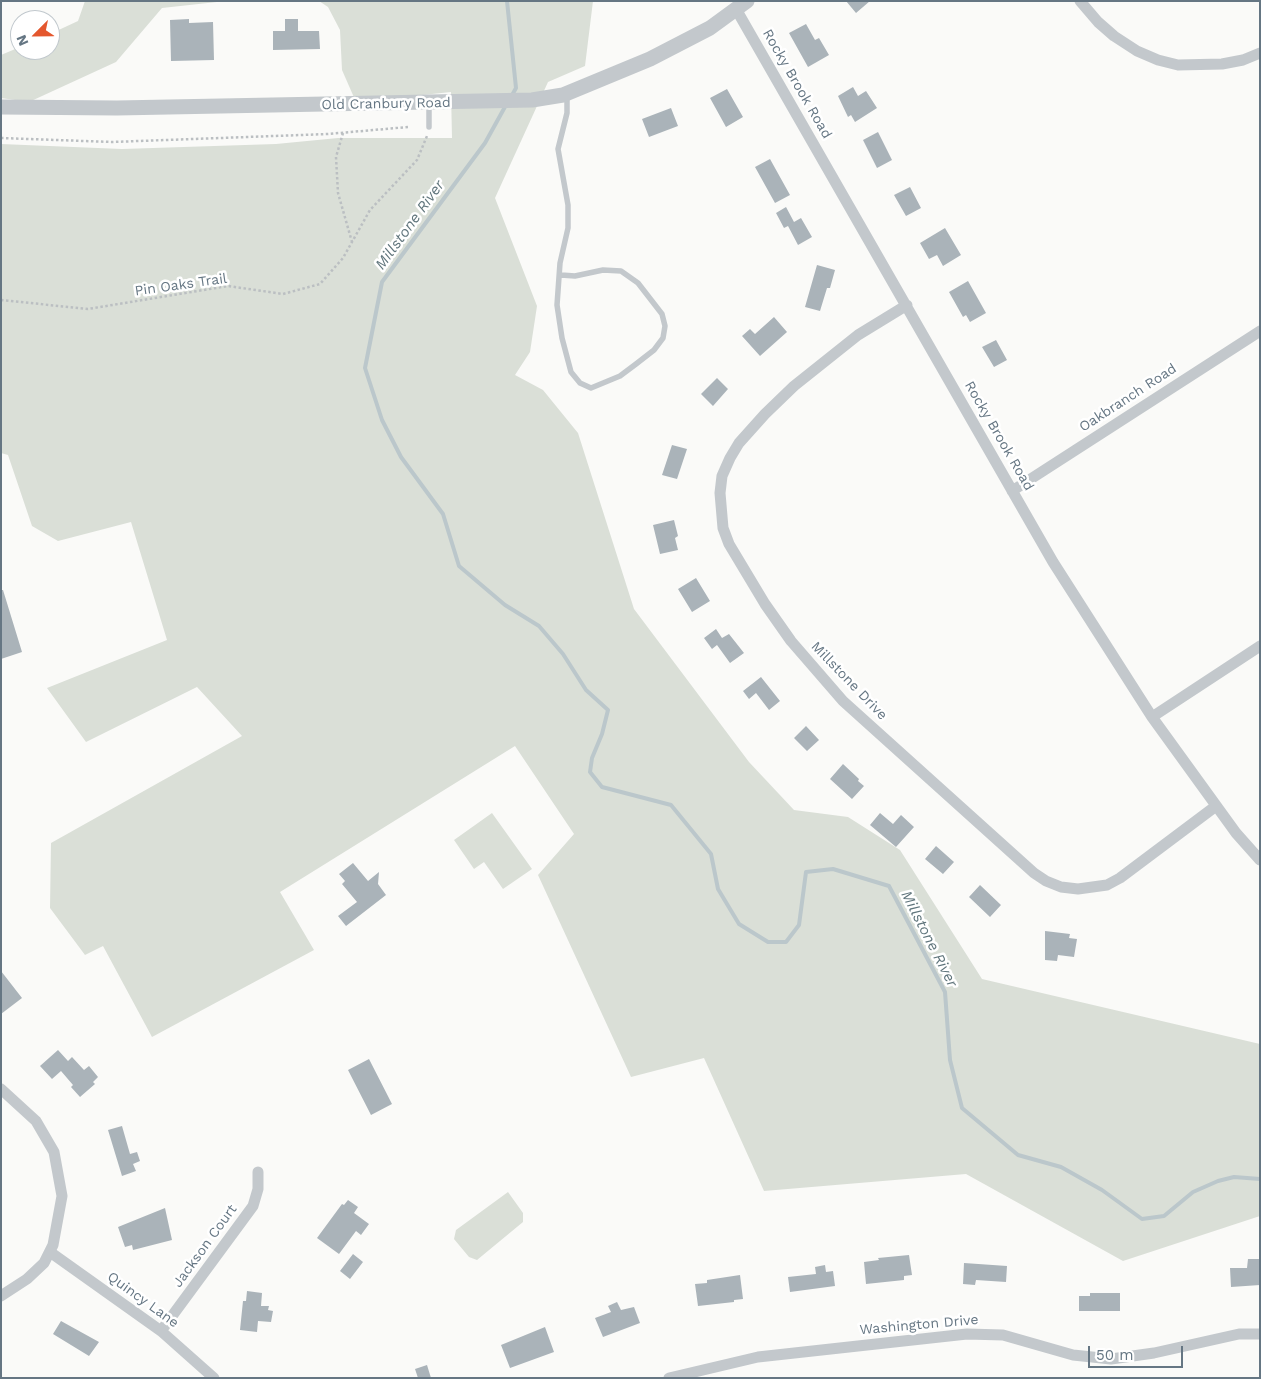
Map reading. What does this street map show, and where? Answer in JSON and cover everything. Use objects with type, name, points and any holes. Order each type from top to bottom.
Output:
[{"type":"street","points":[[1080,1],[1098,22],[1114,36],[1137,51],[1158,60],[1178,65],[1222,64],[1243,60],[1260,53]]},
{"type":"street","name":"Old Cranbury Road","points":[[1,107],[117,108],[532,100],[567,93],[682,44],[742,5]]},
{"type":"street","name":"Rocky Brook Road","points":[[742,5],[907,305],[1012,491],[1094,629],[1152,717],[1216,806],[1260,860]]},
{"type":"street","name":"Millstone Drive","points":[[907,305],[858,335],[794,386],[764,414],[739,443],[730,458],[722,476],[720,493],[723,528],[729,544],[760,597],[791,641],[844,701],[1034,873],[1046,881],[1061,887],[1078,889],[1107,885],[1120,878],[1216,806]]},
{"type":"street","name":"Oakbranch Road","points":[[1012,491],[1260,331]]},
{"type":"street","points":[[1152,717],[1260,646]]},
{"type":"street","points":[[1,1089],[36,1121],[54,1152],[62,1196],[53,1246],[44,1264],[1,1296]]},
{"type":"street","name":"Jackson Court","points":[[161,1331],[253,1206],[258,1189],[258,1172]]},
{"type":"street","name":"Quincy Lane","points":[[50,1252],[161,1331],[214,1378]]},
{"type":"street","name":"Washington Drive","points":[[669,1378],[758,1357],[967,1334],[1002,1335],[1074,1355],[1111,1359],[1154,1353],[1239,1334],[1260,1334]]},
{"type":"lane","points":[[561,275],[575,276],[603,270],[622,271],[638,283],[662,314],[665,326],[663,338],[654,350],[620,376],[591,388],[580,383],[571,372],[562,338],[557,305],[562,250],[568,228],[568,205],[558,150],[567,113],[567,93]]},
{"type":"lane","points":[[429,103],[429,127]]},
{"type":"path","points":[[1,138],[112,142],[343,133],[408,127]]},
{"type":"path","name":"Pin Oaks Trail","points":[[1,300],[88,310],[228,286],[283,294],[320,284],[343,258],[370,210],[418,160],[429,127]]},
{"type":"path","points":[[343,133],[336,158],[338,193],[352,242]]},
{"type":"shaded area","points":[[85,1],[226,1],[162,8],[116,62],[29,102],[1,98],[1,55],[10,51],[10,60],[60,60],[60,29],[78,21]]},
{"type":"shaded area","points":[[319,1],[593,1],[585,66],[548,82],[495,198],[537,306],[530,352],[515,375],[543,390],[578,433],[634,609],[749,762],[794,810],[848,817],[900,850],[982,979],[1260,1044],[1260,1216],[1123,1261],[966,1174],[764,1191],[704,1058],[631,1077],[538,875],[574,834],[515,746],[280,892],[314,950],[152,1037],[103,946],[85,955],[50,908],[51,843],[242,736],[197,687],[86,742],[47,688],[167,640],[131,522],[58,541],[32,526],[8,455],[1,453],[1,144],[122,149],[276,144],[338,138],[452,138],[451,92],[356,102],[342,70],[340,30],[328,7]]},
{"type":"shaded area","points":[[492,813],[532,869],[503,889],[484,862],[474,869],[454,840]]},
{"type":"shaded area","points":[[508,1192],[523,1213],[523,1222],[477,1260],[469,1257],[454,1239],[456,1230]]},
{"type":"building","points":[[846,1],[870,1],[856,13]]},
{"type":"building","points":[[189,19],[189,23],[213,22],[214,60],[171,61],[170,20]]},
{"type":"building","points":[[285,19],[298,19],[298,31],[319,31],[320,49],[273,50],[273,31],[285,31]]},
{"type":"building","points":[[806,24],[815,40],[819,38],[829,55],[808,67],[789,33]]},
{"type":"building","points":[[853,87],[858,96],[866,91],[877,108],[855,122],[851,115],[848,117],[838,96]]},
{"type":"building","points":[[727,89],[743,117],[726,127],[710,98]]},
{"type":"building","points":[[671,108],[678,126],[649,137],[642,119]]},
{"type":"building","points":[[878,132],[892,160],[877,168],[863,140]]},
{"type":"building","points":[[770,159],[790,195],[775,203],[755,167]]},
{"type":"building","points":[[910,187],[921,208],[906,216],[894,195]]},
{"type":"building","points":[[786,207],[794,222],[801,218],[812,237],[798,245],[788,226],[784,228],[776,213]]},
{"type":"building","points":[[945,228],[961,255],[943,266],[937,255],[929,259],[920,243]]},
{"type":"building","points":[[817,265],[835,270],[820,311],[805,307]]},
{"type":"building","points":[[968,281],[986,313],[970,322],[966,315],[963,317],[949,292]]},
{"type":"building","points":[[774,317],[787,332],[760,356],[742,336],[750,329],[755,334]]},
{"type":"building","points":[[996,340],[1007,360],[994,367],[982,347]]},
{"type":"building","points":[[717,378],[728,389],[713,406],[701,394]]},
{"type":"building","points":[[672,445],[687,449],[677,479],[662,475]]},
{"type":"building","points":[[674,520],[678,536],[675,538],[678,550],[660,554],[653,525]]},
{"type":"building","points":[[696,578],[710,601],[692,612],[678,589]]},
{"type":"building","points":[[1,590],[3,590],[22,652],[1,659]]},
{"type":"building","points":[[716,629],[722,638],[729,634],[744,653],[730,663],[717,645],[712,649],[704,638]]},
{"type":"building","points":[[761,677],[780,701],[769,710],[756,693],[749,699],[743,691]]},
{"type":"building","points":[[806,726],[819,740],[807,751],[794,738]]},
{"type":"building","points":[[843,764],[864,786],[852,799],[830,779]]},
{"type":"building","points":[[880,813],[893,824],[901,815],[914,827],[896,847],[870,825]]},
{"type":"building","points":[[936,846],[954,862],[943,874],[925,859]]},
{"type":"building","points":[[353,863],[368,881],[379,872],[378,884],[386,895],[346,926],[338,916],[357,902],[342,884],[345,881],[339,874]]},
{"type":"building","points":[[980,885],[1001,905],[990,917],[969,897]]},
{"type":"building","points":[[1045,931],[1070,934],[1069,938],[1077,939],[1074,957],[1058,955],[1057,961],[1045,960]]},
{"type":"building","points":[[1,971],[22,998],[1,1014]]},
{"type":"building","points":[[58,1050],[68,1061],[72,1057],[84,1070],[89,1066],[98,1077],[93,1082],[95,1084],[80,1097],[61,1071],[52,1079],[40,1066]]},
{"type":"building","points":[[369,1059],[392,1104],[371,1115],[348,1070]]},
{"type":"building","points":[[122,1126],[130,1154],[137,1152],[140,1161],[133,1164],[136,1171],[122,1176],[108,1130]]},
{"type":"building","points":[[348,1200],[358,1207],[354,1213],[369,1224],[361,1235],[356,1231],[339,1254],[317,1238],[342,1204],[344,1205]]},
{"type":"building","points":[[165,1208],[172,1240],[133,1250],[132,1245],[125,1247],[118,1227]]},
{"type":"building","points":[[353,1254],[363,1262],[350,1279],[340,1271]]},
{"type":"building","points":[[909,1255],[912,1275],[904,1276],[904,1280],[866,1284],[864,1262],[879,1260],[878,1258]]},
{"type":"building","points":[[1248,1259],[1260,1259],[1260,1285],[1231,1287],[1230,1268],[1247,1268]]},
{"type":"building","points":[[964,1263],[1007,1266],[1006,1282],[976,1280],[975,1285],[963,1284]]},
{"type":"building","points":[[825,1265],[826,1272],[833,1271],[835,1286],[790,1292],[788,1277],[816,1274],[815,1267]]},
{"type":"building","points":[[740,1275],[743,1299],[734,1300],[734,1302],[698,1306],[695,1284],[707,1283],[707,1280]]},
{"type":"building","points":[[247,1291],[262,1293],[261,1306],[269,1306],[268,1310],[273,1311],[271,1322],[258,1321],[257,1332],[240,1330],[243,1301],[246,1301]]},
{"type":"building","points":[[1090,1293],[1120,1293],[1120,1311],[1079,1311],[1079,1296],[1090,1296]]},
{"type":"building","points":[[617,1302],[621,1310],[634,1307],[640,1323],[603,1337],[595,1318],[611,1312],[608,1306]]},
{"type":"building","points":[[61,1321],[99,1342],[89,1356],[53,1334]]},
{"type":"building","points":[[545,1327],[554,1352],[510,1368],[501,1345]]},
{"type":"building","points":[[427,1365],[431,1378],[418,1378],[415,1369]]},
{"type":"waterway","name":"Millstone River","points":[[507,1],[516,88],[511,97]]},
{"type":"waterway","name":"Millstone River","points":[[506,105],[485,143],[382,282],[365,368],[382,420],[401,457],[443,514],[459,566],[505,605],[539,626],[563,654],[586,690],[608,710],[602,734],[592,758],[590,772],[602,787],[671,805],[711,854],[718,889],[739,924],[768,942],[786,942],[799,925],[806,872],[833,869],[889,886],[945,992],[950,1060],[962,1108],[1018,1155],[1061,1167],[1102,1190],[1142,1219],[1164,1216],[1193,1192],[1218,1181],[1234,1177],[1260,1179]]}]
